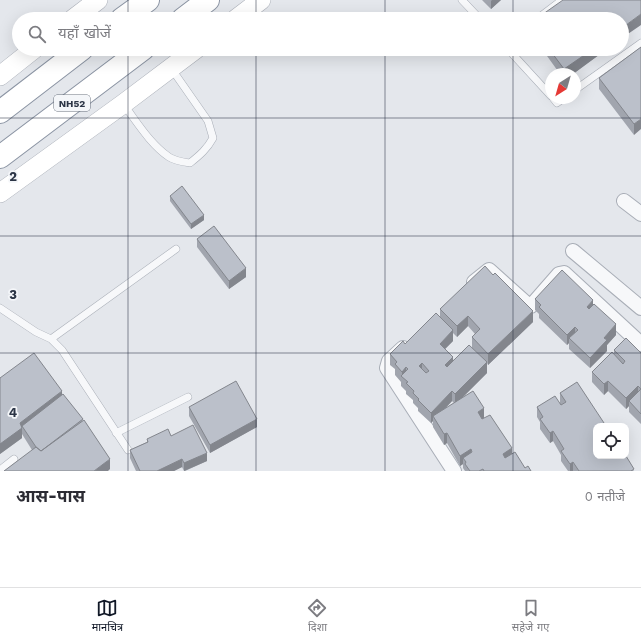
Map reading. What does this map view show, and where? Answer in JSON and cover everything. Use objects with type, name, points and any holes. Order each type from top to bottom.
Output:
[{"type":"highway","points":[[132,12],[148,0]]},
{"type":"highway","points":[[192,12],[208,0]]},
{"type":"highway","points":[[0,112],[73,56]]},
{"type":"highway","name":"NH52","points":[[0,157],[134,56]]},
{"type":"street","points":[[82,12],[98,0]]},
{"type":"street","points":[[245,12],[261,0]]},
{"type":"street","points":[[0,76],[25,56]]},
{"type":"street","points":[[0,193],[187,56]]},
{"type":"street","points":[[624,200],[641,214]]},
{"type":"street","points":[[573,251],[641,308]]},
{"type":"street","points":[[464,292],[489,270],[531,306],[559,274],[564,273],[641,344]]},
{"type":"street","points":[[412,340],[389,361],[387,368],[454,471]]},
{"type":"lane","points":[[462,0],[473,12]]},
{"type":"lane","points":[[547,12],[562,0]]},
{"type":"lane","points":[[629,52],[641,43]]},
{"type":"lane","points":[[514,56],[545,89]]},
{"type":"lane","points":[[581,86],[623,56]]},
{"type":"lane","points":[[123,104],[152,141],[169,157],[190,163],[200,156],[208,147],[212,138],[208,121],[171,68]]},
{"type":"lane","points":[[51,339],[176,249]]},
{"type":"lane","points":[[0,309],[36,332],[51,339],[62,350],[128,450]]},
{"type":"lane","points":[[116,433],[188,397]]},
{"type":"lane","points":[[0,470],[14,459]]},
{"type":"building","points":[[563,0],[641,0],[641,14],[629,23],[629,12],[546,12]]},
{"type":"building","points":[[641,47],[641,119],[634,124],[599,78]]},
{"type":"building","points":[[554,56],[583,56],[563,68]]},
{"type":"building","points":[[182,186],[204,215],[191,224],[170,196]]},
{"type":"building","points":[[214,226],[246,268],[229,281],[197,239]]},
{"type":"building","points":[[485,266],[493,275],[495,273],[533,311],[488,354],[472,337],[480,329],[468,316],[457,326],[440,309]]},
{"type":"building","points":[[562,270],[593,300],[587,307],[589,309],[594,304],[616,324],[604,338],[607,340],[590,358],[569,338],[578,330],[575,327],[567,335],[539,307],[541,305],[535,299]]},
{"type":"building","points":[[436,313],[453,330],[440,344],[453,357],[445,365],[447,367],[469,345],[487,362],[455,394],[452,391],[431,413],[418,400],[419,399],[413,393],[414,391],[406,383],[408,382],[401,376],[408,369],[406,367],[402,372],[395,364],[397,362],[390,354],[403,341],[405,344]],"holes":[[[422,363],[429,371],[426,373],[419,366]]]},
{"type":"building","points":[[626,338],[641,353],[641,389],[638,386],[626,398],[608,381],[604,384],[592,372],[612,352],[623,364],[625,361],[614,350]]},
{"type":"building","points":[[34,353],[62,391],[20,423],[22,428],[0,444],[0,378]]},
{"type":"building","points":[[236,381],[257,419],[210,445],[189,407]]},
{"type":"building","points":[[577,382],[604,423],[593,423],[593,459],[628,459],[634,469],[631,471],[579,471],[573,462],[570,464],[561,451],[564,449],[553,431],[550,433],[540,419],[543,417],[537,407],[555,396],[561,405],[566,402],[560,393]]},
{"type":"building","points":[[641,389],[641,414],[629,401]]},
{"type":"building","points":[[473,391],[484,408],[478,412],[482,419],[490,415],[512,448],[503,454],[505,458],[515,452],[525,468],[528,466],[531,471],[484,471],[483,469],[479,471],[470,471],[463,458],[472,452],[471,449],[460,456],[447,433],[444,434],[433,416]]},
{"type":"building","points":[[63,394],[83,419],[41,451],[36,447],[22,426]]},
{"type":"building","points":[[84,420],[110,459],[94,471],[4,471],[36,447],[41,451]]},
{"type":"building","points":[[193,425],[207,453],[184,463],[182,459],[157,471],[140,471],[130,450],[148,442],[147,439],[168,429],[171,436]]}]
